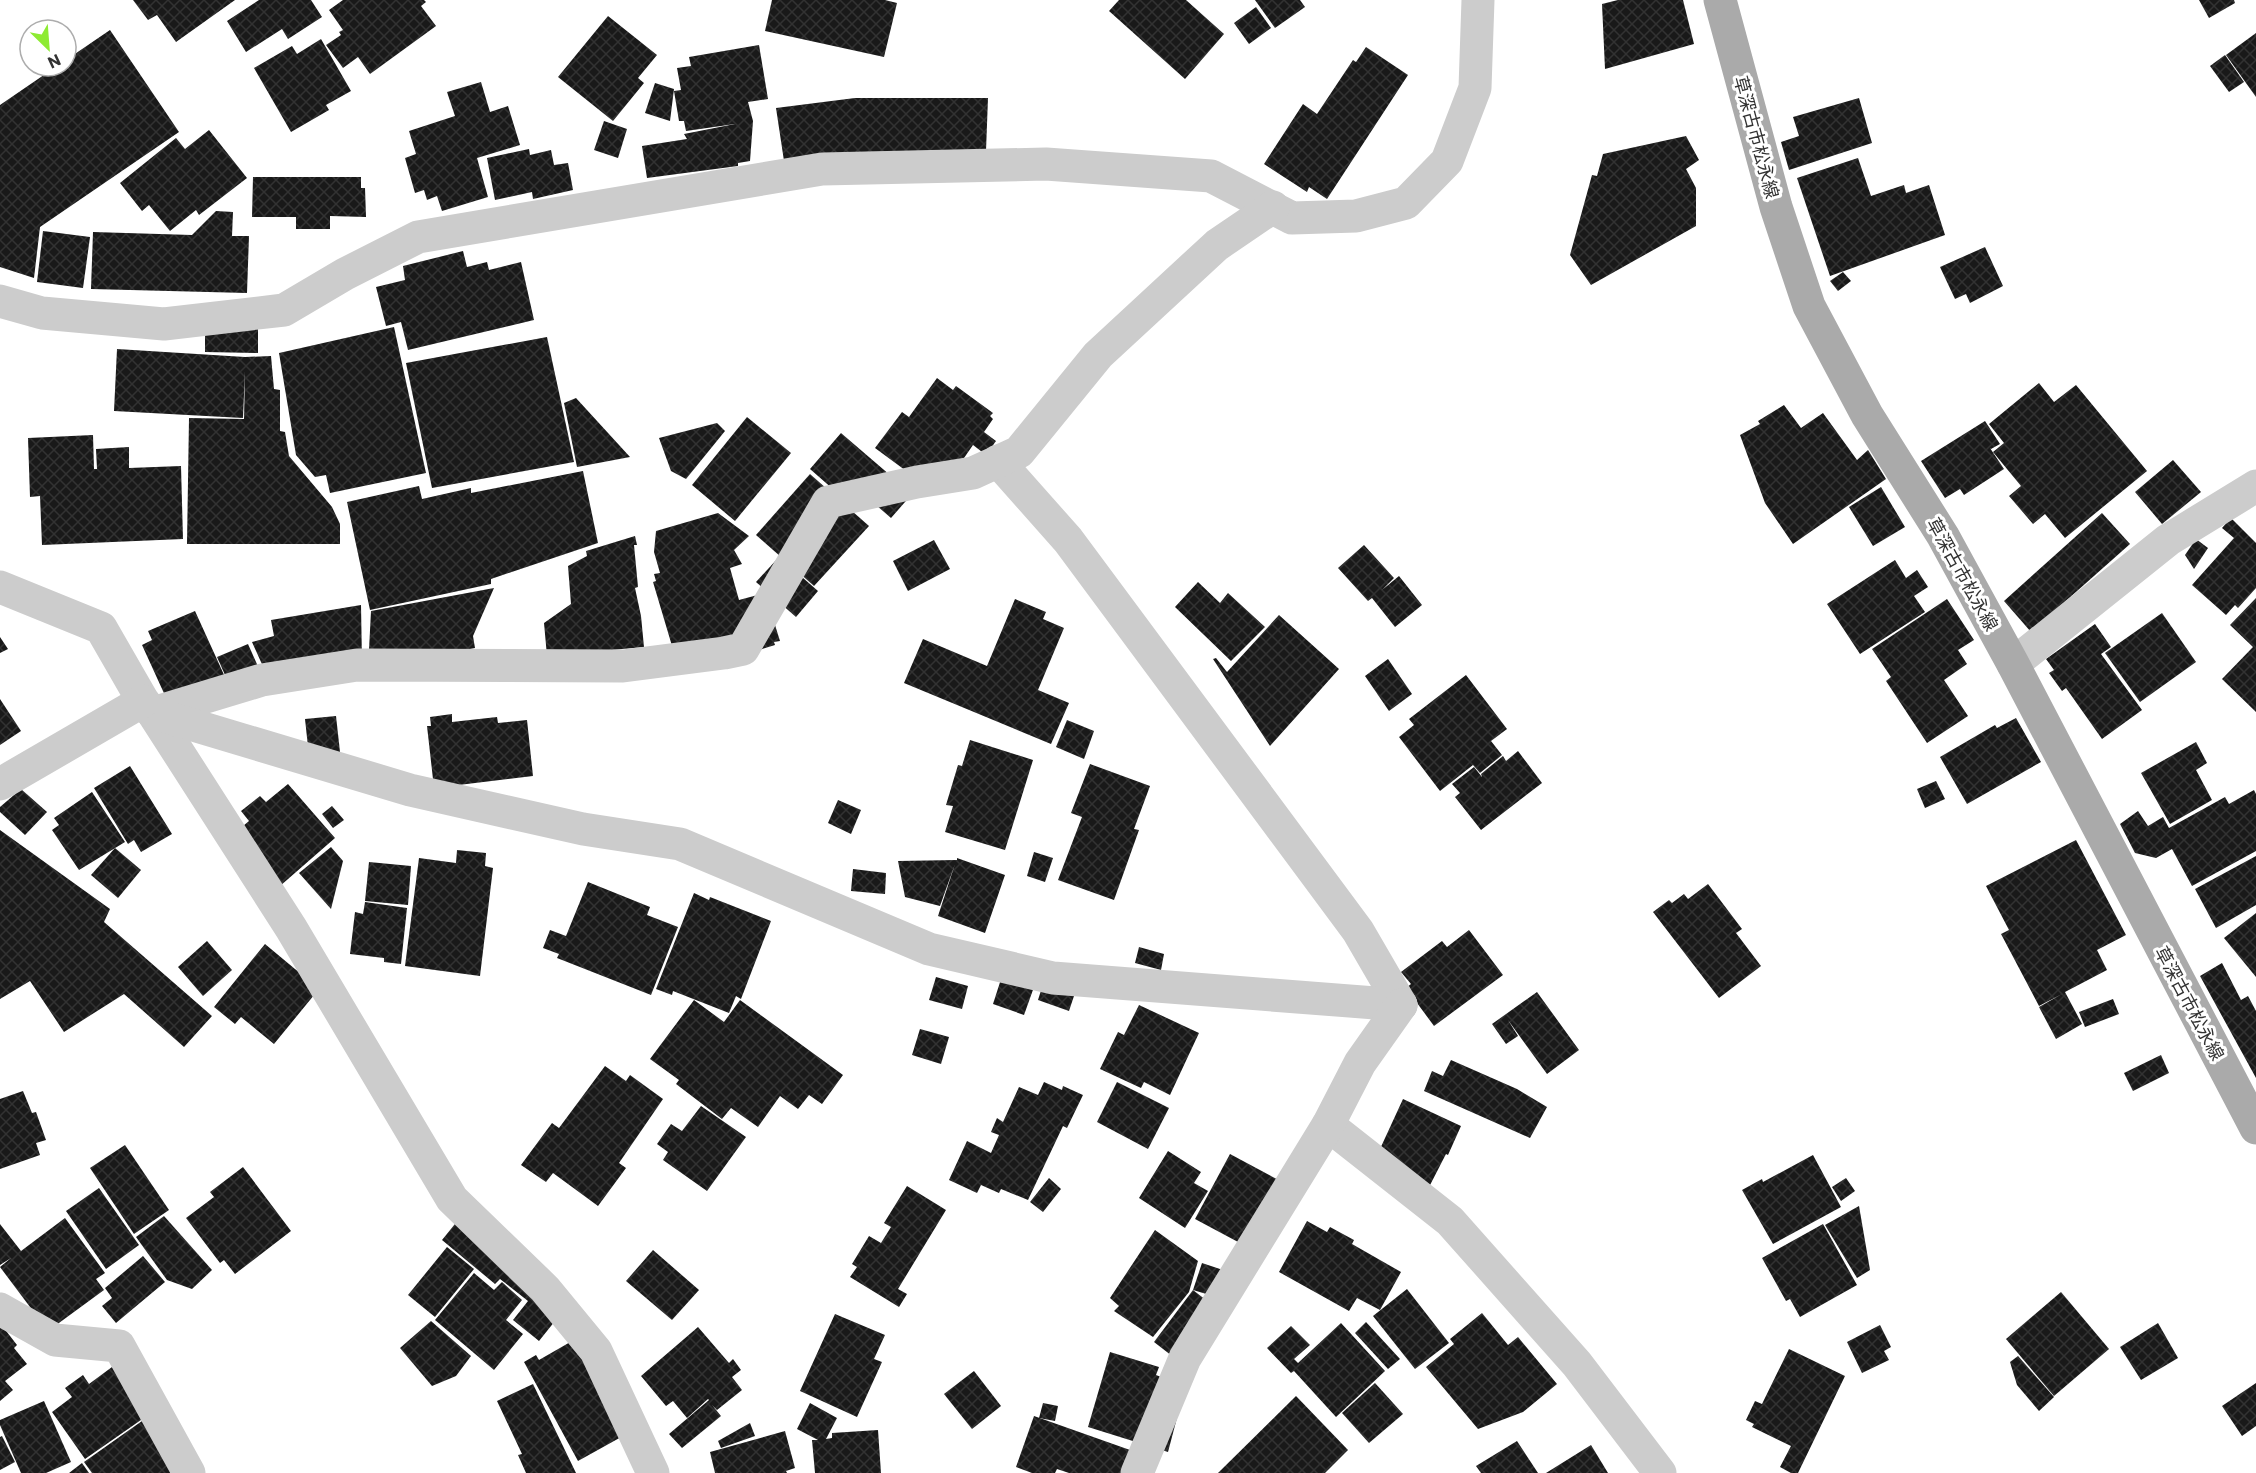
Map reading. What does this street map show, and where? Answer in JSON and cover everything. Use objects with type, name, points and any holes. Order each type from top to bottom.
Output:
[{"type":"main road","name":"草深古市松永線","points":[[1720,0],[1776,207],[1809,306],[1867,415],[1943,536],[2013,664],[2256,1128]]},
{"type":"street","points":[[0,301],[42,313],[164,324],[284,309],[345,274],[418,237],[822,169],[1046,164],[1211,176],[1292,218],[1356,216],[1406,203],[1447,161],[1475,88],[1478,0]]},
{"type":"street","points":[[0,784],[148,707],[262,680],[357,665],[623,666],[743,649],[828,502],[917,482],[973,473],[1019,452],[1098,355],[1217,245],[1273,207]]},
{"type":"street","points":[[998,461],[1068,540],[1358,931],[1401,1005]]},
{"type":"street","points":[[2013,664],[2168,540],[2256,486]]},
{"type":"street","points":[[0,587],[100,628],[148,707],[291,928],[452,1199],[545,1288],[596,1351],[653,1473]]},
{"type":"street","points":[[148,707],[410,790],[583,830],[680,844],[929,949],[1053,978],[1401,1005]]},
{"type":"street","points":[[1137,1473],[1185,1358],[1328,1125],[1360,1063],[1401,1005]]},
{"type":"street","points":[[1328,1125],[1450,1221],[1577,1364],[1660,1473]]},
{"type":"street","points":[[0,1309],[55,1340],[119,1346],[189,1473]]},
{"type":"building","points":[[133,0],[235,0],[176,42],[157,15],[148,20]]},
{"type":"building","points":[[259,0],[311,0],[322,17],[288,39],[282,29],[246,52],[227,21]]},
{"type":"building","points":[[343,0],[424,0],[426,2],[421,6],[436,26],[370,74],[358,57],[343,68],[326,45],[341,35],[339,32],[343,30],[329,10]]},
{"type":"building","points":[[772,0],[885,0],[897,3],[884,57],[765,31]]},
{"type":"building","points":[[1119,0],[1186,0],[1224,34],[1185,79],[1109,11]]},
{"type":"building","points":[[1255,0],[1300,0],[1305,7],[1275,28]]},
{"type":"building","points":[[1618,0],[1683,0],[1694,44],[1605,69],[1602,4]]},
{"type":"building","points":[[2199,0],[2234,0],[2235,3],[2209,18]]},
{"type":"building","points":[[1256,7],[1271,28],[1249,44],[1234,23]]},
{"type":"building","points":[[608,16],[657,55],[638,78],[644,83],[613,121],[558,77]]},
{"type":"building","points":[[110,30],[179,132],[40,227],[34,278],[0,267],[0,105],[39,78],[78,78],[78,52]]},
{"type":"building","points":[[2256,33],[2256,97],[2226,55]]},
{"type":"building","points":[[321,39],[351,91],[326,105],[329,110],[291,132],[254,68],[292,46],[297,54]]},
{"type":"building","points":[[759,45],[768,99],[748,102],[753,121],[750,161],[738,163],[738,166],[647,178],[642,146],[687,139],[684,134],[735,124],[686,131],[684,121],[679,121],[674,91],[681,90],[677,68],[691,66],[689,57]]},
{"type":"building","points":[[1366,47],[1408,75],[1327,199],[1309,187],[1307,192],[1264,164],[1303,104],[1317,114],[1353,60],[1356,62]]},
{"type":"building","points":[[2225,55],[2244,82],[2229,92],[2210,66]]},
{"type":"building","points":[[481,82],[490,112],[508,106],[520,145],[477,158],[488,197],[442,211],[437,196],[427,200],[424,190],[415,193],[405,158],[416,154],[409,131],[455,116],[447,92]]},
{"type":"building","points":[[655,83],[674,89],[670,121],[645,113]]},
{"type":"building","points":[[855,98],[988,98],[986,151],[864,152],[784,161],[776,108]]},
{"type":"building","points":[[1859,98],[1872,143],[1789,170],[1781,142],[1799,136],[1793,117]]},
{"type":"building","points":[[604,121],[627,129],[618,158],[594,150]]},
{"type":"building","points":[[209,130],[247,178],[199,215],[196,210],[170,231],[149,205],[142,211],[120,183],[176,138],[185,149]]},
{"type":"building","points":[[1686,136],[1699,160],[1686,169],[1696,188],[1696,226],[1591,285],[1570,255],[1592,175],[1597,176],[1603,154]]},
{"type":"building","points":[[529,149],[530,155],[551,150],[554,165],[568,163],[573,190],[533,199],[532,192],[495,200],[487,158]]},
{"type":"building","points":[[1858,158],[1871,196],[1904,185],[1906,193],[1929,185],[1945,235],[1830,276],[1797,178]]},
{"type":"building","points":[[253,177],[361,177],[361,188],[365,188],[366,217],[330,216],[330,229],[296,229],[296,217],[252,217]]},
{"type":"building","points":[[216,211],[233,212],[232,236],[249,236],[247,293],[91,289],[93,232],[192,235]]},
{"type":"building","points":[[43,231],[90,237],[83,288],[37,282]]},
{"type":"building","points":[[1985,247],[2003,286],[1970,303],[1966,294],[1955,299],[1940,267]]},
{"type":"building","points":[[463,251],[467,267],[487,262],[489,270],[521,262],[534,320],[408,350],[401,322],[386,326],[376,287],[405,280],[403,266]]},
{"type":"building","points":[[1843,272],[1851,281],[1838,291],[1830,281]]},
{"type":"building","points":[[205,327],[258,327],[258,353],[205,352]]},
{"type":"building","points":[[394,327],[426,473],[330,493],[326,475],[315,477],[296,455],[279,353]]},
{"type":"building","points":[[547,337],[574,462],[432,488],[406,363]]},
{"type":"building","points":[[117,349],[245,357],[271,356],[274,389],[280,390],[280,431],[285,432],[289,456],[332,507],[340,524],[340,544],[187,544],[189,418],[244,419],[245,371],[243,418],[114,411]]},
{"type":"building","points":[[937,378],[953,390],[956,386],[993,413],[990,416],[993,419],[984,432],[996,441],[986,455],[973,445],[955,471],[932,490],[875,448],[902,412],[909,417]]},
{"type":"building","points":[[2039,383],[2054,402],[2076,385],[2147,471],[2065,538],[2045,514],[2033,524],[2009,496],[2021,486],[1993,452],[2004,443],[1989,424]]},
{"type":"building","points":[[576,398],[630,457],[577,467],[564,403]]},
{"type":"building","points":[[1784,405],[1801,428],[1823,413],[1857,460],[1868,450],[1886,479],[1793,544],[1765,503],[1740,435],[1760,424],[1758,421]]},
{"type":"building","points":[[747,417],[791,453],[735,521],[692,485]]},
{"type":"building","points":[[1985,421],[2000,444],[1990,448],[2004,469],[1964,495],[1960,489],[1945,498],[1921,461]]},
{"type":"building","points":[[717,423],[725,431],[686,479],[671,471],[659,438]]},
{"type":"building","points":[[841,433],[912,494],[891,518],[869,499],[858,511],[810,469]]},
{"type":"building","points":[[93,435],[94,469],[97,469],[96,449],[129,447],[129,468],[181,466],[183,539],[42,545],[40,496],[30,497],[28,438]]},
{"type":"building","points":[[2173,460],[2201,492],[2162,524],[2135,492]]},
{"type":"building","points":[[583,471],[598,543],[491,579],[491,584],[370,610],[347,502],[419,486],[422,499],[471,488],[471,493]]},
{"type":"building","points":[[810,474],[869,526],[814,586],[756,535]]},
{"type":"building","points":[[1881,487],[1905,527],[1873,546],[1849,507]]},
{"type":"building","points":[[718,513],[749,536],[734,550],[742,564],[730,568],[739,600],[765,593],[780,641],[774,642],[775,645],[737,657],[675,656],[653,582],[656,581],[654,574],[660,573],[654,552],[656,531]]},
{"type":"building","points":[[2102,513],[2130,544],[2031,632],[2004,601]]},
{"type":"building","points":[[2231,518],[2256,543],[2256,588],[2238,608],[2235,605],[2226,615],[2192,585],[2234,538],[2222,528]]},
{"type":"building","points":[[635,536],[638,587],[635,588],[644,647],[547,656],[544,623],[571,604],[568,566],[587,556],[586,551]]},
{"type":"building","points":[[2196,539],[2208,548],[2194,569],[2185,555]]},
{"type":"building","points":[[934,540],[950,569],[908,591],[893,561]]},
{"type":"building","points":[[1364,545],[1394,578],[1382,590],[1399,576],[1422,605],[1395,627],[1372,598],[1368,601],[1338,568]]},
{"type":"building","points":[[779,557],[818,591],[796,617],[756,582]]},
{"type":"building","points":[[1895,560],[1906,578],[1917,570],[1928,587],[1914,596],[1925,612],[1860,654],[1827,604]]},
{"type":"building","points":[[1198,582],[1220,603],[1228,593],[1265,627],[1231,661],[1175,607]]},
{"type":"building","points":[[494,588],[473,636],[475,648],[368,669],[371,611]]},
{"type":"building","points":[[2256,598],[2256,712],[2222,679],[2253,647],[2230,625]]},
{"type":"building","points":[[1015,599],[1046,612],[1043,619],[1064,628],[1038,690],[1069,703],[1051,744],[904,683],[923,639],[987,666]]},
{"type":"building","points":[[1947,599],[1974,640],[1958,650],[1967,664],[1944,680],[1968,716],[1927,743],[1886,681],[1891,677],[1872,649]]},
{"type":"building","points":[[361,605],[362,662],[270,682],[252,642],[274,636],[271,620]]},
{"type":"building","points":[[195,611],[235,699],[178,724],[142,645],[152,640],[148,631]]},
{"type":"building","points":[[2162,613],[2196,662],[2140,702],[2105,653]]},
{"type":"building","points":[[1279,615],[1339,669],[1270,746],[1213,659],[1216,658],[1227,672]]},
{"type":"building","points":[[2095,624],[2111,647],[2101,654],[2142,710],[2102,739],[2066,688],[2062,691],[2049,673],[2054,670],[2046,659]]},
{"type":"building","points":[[0,637],[8,649],[0,653]]},
{"type":"building","points":[[248,644],[268,689],[237,702],[217,657]]},
{"type":"building","points":[[1388,659],[1412,694],[1389,711],[1365,676]]},
{"type":"building","points":[[1466,675],[1507,729],[1491,741],[1502,755],[1480,773],[1473,765],[1440,791],[1399,737],[1414,725],[1409,719]]},
{"type":"building","points":[[0,699],[21,731],[0,745]]},
{"type":"building","points":[[452,714],[452,722],[497,717],[498,723],[527,720],[533,776],[434,788],[427,726],[431,726],[430,717]]},
{"type":"building","points":[[336,716],[340,752],[309,756],[305,719]]},
{"type":"building","points":[[2016,718],[2041,762],[1967,804],[1940,757],[1995,725],[1997,728]]},
{"type":"building","points":[[1067,720],[1094,731],[1084,759],[1056,747]]},
{"type":"building","points":[[970,740],[1033,760],[1005,850],[945,832],[953,806],[946,805],[958,765],[962,766]]},
{"type":"building","points":[[2196,742],[2207,763],[2196,770],[2212,800],[2170,824],[2141,773]]},
{"type":"building","points":[[1518,751],[1542,783],[1481,830],[1455,797],[1460,793],[1452,784],[1474,767],[1482,777],[1481,774],[1503,756],[1506,761]]},
{"type":"building","points":[[1090,764],[1150,786],[1134,829],[1139,830],[1114,900],[1058,880],[1082,817],[1071,813]]},
{"type":"building","points":[[130,766],[172,834],[141,852],[134,840],[128,844],[94,788]]},
{"type":"building","points":[[1936,781],[1945,799],[1925,808],[1917,789]]},
{"type":"building","points":[[288,784],[335,838],[272,893],[225,841],[249,821],[241,811],[260,796],[266,802]]},
{"type":"building","points":[[21,789],[47,812],[25,835],[0,812],[0,807]]},
{"type":"building","points":[[2254,790],[2256,794],[2256,851],[2192,886],[2172,849],[2156,858],[2135,853],[2120,824],[2138,811],[2148,826],[2163,817],[2169,828],[2225,797],[2229,804]]},
{"type":"building","points":[[92,792],[125,842],[79,870],[52,830],[59,825],[54,818]]},
{"type":"building","points":[[838,800],[861,810],[851,834],[828,823]]},
{"type":"building","points":[[332,806],[344,820],[333,828],[322,814]]},
{"type":"building","points":[[0,830],[110,909],[104,922],[212,1016],[184,1047],[124,994],[64,1032],[30,981],[0,999]]},
{"type":"building","points":[[2076,840],[2126,935],[2097,950],[2107,970],[2065,992],[2082,1024],[2056,1039],[2039,1007],[2062,994],[2039,1006],[2001,934],[2009,930],[1986,886]]},
{"type":"building","points":[[331,847],[343,861],[331,909],[299,873]]},
{"type":"building","points":[[115,848],[141,870],[118,898],[91,875]]},
{"type":"building","points":[[457,850],[486,853],[485,866],[493,868],[480,976],[405,966],[419,858],[456,863]]},
{"type":"building","points":[[1034,852],[1053,858],[1045,882],[1027,876]]},
{"type":"building","points":[[2256,856],[2256,905],[2216,928],[2195,889]]},
{"type":"building","points":[[957,858],[1005,875],[985,933],[938,916],[955,864],[940,906],[905,897],[898,861],[957,860]]},
{"type":"building","points":[[369,862],[411,866],[408,905],[365,901]]},
{"type":"building","points":[[853,869],[886,873],[885,894],[851,891]]},
{"type":"building","points":[[588,882],[650,907],[647,915],[678,927],[651,995],[557,958],[559,954],[543,948],[550,930],[566,936]]},
{"type":"building","points":[[1708,884],[1742,929],[1736,933],[1761,966],[1719,998],[1653,912],[1669,900],[1672,903],[1684,894],[1688,899]]},
{"type":"building","points":[[694,893],[771,921],[741,999],[736,996],[729,1013],[673,991],[672,995],[656,989]]},
{"type":"building","points":[[365,902],[407,908],[401,964],[384,962],[384,958],[350,954],[355,912],[363,914]]},
{"type":"building","points":[[2256,913],[2256,977],[2224,938]]},
{"type":"building","points":[[1469,930],[1503,975],[1434,1026],[1406,988],[1411,984],[1401,972],[1442,941],[1447,947]]},
{"type":"building","points":[[207,941],[232,970],[203,996],[178,967]]},
{"type":"building","points":[[265,944],[319,989],[274,1044],[241,1017],[235,1024],[214,1007]]},
{"type":"building","points":[[1139,947],[1164,954],[1161,970],[1135,963]]},
{"type":"building","points":[[2222,963],[2241,1000],[2248,996],[2256,1011],[2256,1078],[2200,976]]},
{"type":"building","points":[[1002,976],[1034,987],[1024,1015],[993,1004]]},
{"type":"building","points":[[936,977],[968,986],[962,1009],[929,1000]]},
{"type":"building","points":[[1043,984],[1074,996],[1069,1011],[1038,1000]]},
{"type":"building","points":[[1537,992],[1579,1050],[1547,1074],[1508,1020],[1518,1036],[1506,1044],[1492,1024]]},
{"type":"building","points":[[2113,999],[2119,1014],[2085,1027],[2079,1012]]},
{"type":"building","points":[[694,1000],[724,1022],[740,1000],[843,1075],[822,1104],[809,1095],[798,1109],[780,1096],[758,1127],[731,1108],[722,1119],[676,1084],[679,1080],[650,1059]]},
{"type":"building","points":[[1139,1005],[1199,1033],[1170,1095],[1144,1082],[1141,1088],[1100,1069],[1118,1032],[1124,1035]]},
{"type":"building","points":[[920,1029],[949,1037],[941,1064],[912,1055]]},
{"type":"building","points":[[2161,1055],[2169,1073],[2133,1091],[2124,1073]]},
{"type":"building","points":[[1451,1060],[1517,1089],[1547,1107],[1530,1138],[1424,1091],[1432,1071],[1443,1076]]},
{"type":"building","points":[[605,1066],[626,1081],[630,1075],[663,1099],[619,1163],[626,1168],[598,1206],[553,1173],[546,1182],[521,1165],[552,1123],[559,1128]]},
{"type":"building","points":[[1044,1082],[1062,1090],[1063,1086],[1083,1095],[1067,1128],[1063,1126],[1028,1200],[1001,1189],[999,1193],[981,1185],[977,1193],[949,1180],[967,1141],[991,1153],[999,1135],[991,1132],[997,1118],[1003,1122],[1019,1087],[1038,1095]]},
{"type":"building","points":[[1117,1082],[1169,1108],[1148,1149],[1097,1122]]},
{"type":"building","points":[[23,1091],[32,1113],[36,1112],[46,1140],[36,1143],[40,1155],[0,1169],[0,1099]]},
{"type":"building","points":[[1403,1099],[1461,1126],[1448,1155],[1446,1154],[1428,1189],[1374,1162]]},
{"type":"building","points":[[701,1106],[746,1137],[707,1191],[663,1160],[668,1152],[657,1144],[671,1124],[682,1131]]},
{"type":"building","points":[[125,1145],[169,1210],[134,1234],[90,1168]]},
{"type":"building","points":[[1168,1151],[1201,1172],[1194,1183],[1208,1191],[1185,1228],[1139,1198]]},
{"type":"building","points":[[1230,1154],[1288,1185],[1253,1250],[1195,1219]]},
{"type":"building","points":[[1813,1155],[1841,1207],[1773,1244],[1742,1190],[1762,1179],[1763,1182]]},
{"type":"building","points":[[243,1167],[291,1231],[235,1274],[224,1260],[220,1263],[186,1218],[214,1197],[210,1192]]},
{"type":"building","points":[[1049,1178],[1061,1189],[1043,1212],[1030,1202]]},
{"type":"building","points":[[1846,1178],[1855,1191],[1841,1201],[1832,1187]]},
{"type":"building","points":[[907,1186],[946,1210],[898,1289],[907,1294],[899,1307],[850,1277],[857,1267],[852,1264],[869,1236],[881,1243],[891,1227],[884,1223]]},
{"type":"building","points":[[99,1188],[139,1245],[106,1269],[66,1211]]},
{"type":"building","points":[[1859,1206],[1870,1270],[1857,1278],[1825,1225]]},
{"type":"building","points":[[463,1214],[571,1301],[539,1341],[513,1320],[528,1301],[500,1279],[495,1284],[442,1240]]},
{"type":"building","points":[[164,1216],[212,1270],[192,1289],[167,1280],[136,1237]]},
{"type":"building","points":[[65,1218],[105,1273],[96,1279],[104,1290],[48,1331],[0,1267],[11,1258],[0,1265],[0,1224],[21,1251]]},
{"type":"building","points":[[1307,1221],[1327,1232],[1330,1227],[1354,1240],[1352,1244],[1401,1272],[1380,1310],[1357,1298],[1349,1311],[1279,1272]]},
{"type":"building","points":[[1823,1224],[1857,1285],[1800,1317],[1790,1299],[1786,1301],[1762,1258]]},
{"type":"building","points":[[1155,1230],[1198,1261],[1189,1292],[1153,1337],[1114,1311],[1119,1306],[1110,1298]]},
{"type":"building","points":[[447,1247],[474,1269],[435,1317],[408,1295]]},
{"type":"building","points":[[653,1250],[699,1290],[672,1320],[626,1281]]},
{"type":"building","points":[[143,1256],[165,1282],[116,1323],[102,1306],[112,1298],[105,1288]]},
{"type":"building","points":[[1202,1263],[1241,1276],[1233,1302],[1193,1290]]},
{"type":"building","points":[[474,1273],[494,1290],[502,1282],[522,1300],[506,1320],[523,1334],[494,1370],[435,1320]]},
{"type":"building","points":[[1407,1289],[1449,1343],[1415,1369],[1373,1316]]},
{"type":"building","points":[[1193,1290],[1224,1314],[1185,1366],[1154,1342]]},
{"type":"building","points":[[2061,1292],[2109,1349],[2054,1396],[2006,1339]]},
{"type":"building","points":[[1482,1313],[1508,1345],[1518,1337],[1557,1384],[1523,1412],[1478,1429],[1426,1367],[1454,1344],[1450,1339]]},
{"type":"building","points":[[835,1314],[885,1335],[874,1359],[882,1362],[857,1417],[800,1391]]},
{"type":"building","points":[[431,1321],[471,1356],[456,1376],[432,1386],[400,1348]]},
{"type":"building","points":[[1366,1322],[1400,1359],[1388,1369],[1355,1333]]},
{"type":"building","points":[[0,1323],[17,1345],[14,1348],[27,1364],[5,1381],[13,1390],[0,1401]]},
{"type":"building","points":[[1341,1323],[1385,1371],[1336,1417],[1294,1371],[1291,1373],[1267,1348],[1291,1326],[1310,1345],[1294,1359],[1298,1363]]},
{"type":"building","points":[[2158,1323],[2178,1358],[2141,1380],[2120,1347]]},
{"type":"building","points":[[1880,1325],[1891,1347],[1884,1351],[1889,1360],[1862,1373],[1847,1342]]},
{"type":"building","points":[[698,1327],[729,1363],[733,1359],[741,1370],[732,1377],[742,1390],[717,1410],[712,1405],[721,1416],[682,1448],[669,1434],[709,1400],[687,1418],[673,1401],[666,1406],[641,1376]]},
{"type":"building","points":[[579,1337],[632,1431],[578,1461],[524,1362],[536,1355],[539,1360]]},
{"type":"building","points":[[1789,1349],[1845,1376],[1798,1473],[1791,1473],[1780,1467],[1791,1446],[1752,1427],[1754,1424],[1746,1420],[1755,1401],[1762,1404]]},
{"type":"building","points":[[1110,1352],[1159,1367],[1156,1375],[1169,1380],[1178,1414],[1168,1452],[1088,1427]]},
{"type":"building","points":[[2018,1356],[2054,1397],[2039,1411],[2017,1385],[2010,1362]]},
{"type":"building","points":[[112,1367],[151,1413],[85,1459],[52,1412],[72,1397],[65,1388],[83,1375],[89,1384]]},
{"type":"building","points":[[974,1371],[1001,1406],[972,1429],[944,1394]]},
{"type":"building","points":[[1375,1383],[1403,1414],[1369,1443],[1342,1413]]},
{"type":"building","points":[[2256,1383],[2256,1426],[2242,1436],[2222,1406]]},
{"type":"building","points":[[533,1384],[576,1473],[526,1473],[518,1455],[522,1454],[497,1401]]},
{"type":"building","points":[[1296,1396],[1348,1450],[1325,1473],[1218,1473]]},
{"type":"building","points":[[44,1401],[71,1462],[46,1473],[21,1473],[0,1425],[0,1420]]},
{"type":"building","points":[[810,1403],[837,1418],[826,1439],[832,1438],[832,1433],[878,1430],[881,1473],[815,1473],[812,1440],[818,1440],[797,1429]]},
{"type":"building","points":[[1043,1403],[1058,1406],[1055,1421],[1039,1418]]},
{"type":"building","points":[[1034,1416],[1130,1450],[1123,1473],[1069,1473],[1057,1469],[1055,1473],[1032,1473],[1016,1467]]},
{"type":"building","points":[[142,1421],[180,1473],[92,1473],[84,1462]]},
{"type":"building","points":[[750,1423],[755,1436],[721,1448],[718,1441]]},
{"type":"building","points":[[785,1431],[795,1468],[786,1471],[787,1473],[715,1473],[710,1452]]},
{"type":"building","points":[[2,1436],[15,1462],[0,1470],[0,1437]]},
{"type":"building","points":[[1517,1441],[1538,1473],[1481,1473],[1476,1466]]},
{"type":"building","points":[[1591,1445],[1608,1473],[1546,1473]]},
{"type":"building","points":[[82,1463],[89,1473],[69,1473]]}]
